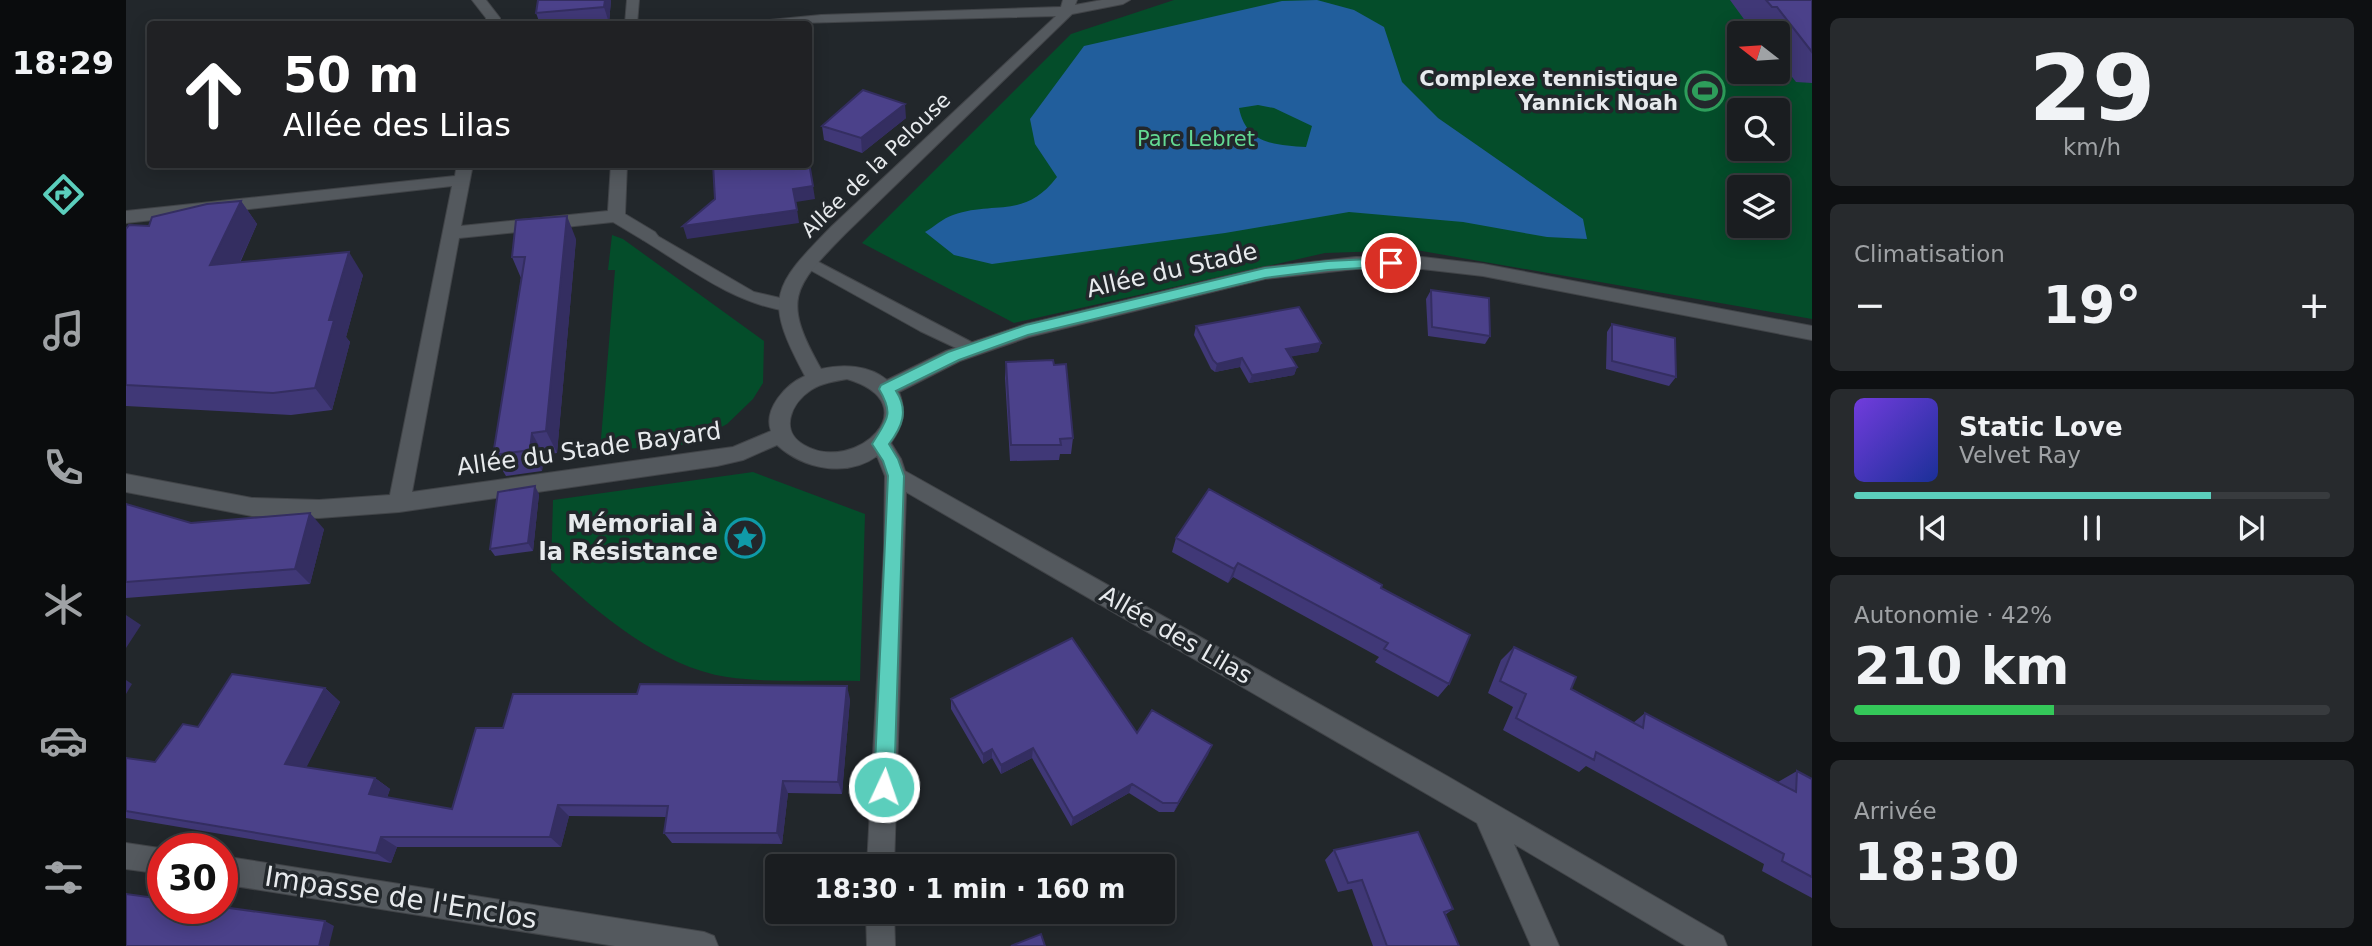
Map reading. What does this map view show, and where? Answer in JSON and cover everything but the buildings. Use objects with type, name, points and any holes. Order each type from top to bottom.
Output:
[{"type":"street","points":[[479,0],[493,21]]},
{"type":"street","points":[[799,21],[1123,0]]},
{"type":"street","name":"Allée de la Pelouse","points":[[787,304],[791,286],[809,262],[1068,5]]},
{"type":"street","points":[[616,216],[619,168]]},
{"type":"street","points":[[126,217],[464,172],[399,503]]},
{"type":"street","points":[[452,233],[616,216],[649,236]]},
{"type":"street","name":"Allée du Stade","points":[[887,389],[971,349],[1026,331],[1265,273],[1356,263],[1422,263],[1483,270],[1812,333]]},
{"type":"street","points":[[787,304],[790,326],[815,377]]},
{"type":"street","points":[[831,373],[854,373],[869,377],[887,389],[894,400],[894,426],[880,444],[858,457],[831,461],[798,451],[783,434],[780,421],[785,401],[794,390],[815,377],[831,373]]},
{"type":"street","name":"Allée du Stade Bayard","points":[[126,483],[226,503],[281,509],[319,509],[399,503],[717,458],[736,454],[783,434]]},
{"type":"street","points":[[880,444],[891,459],[896,476],[880,854]]},
{"type":"street","name":"Allée des Lilas","points":[[896,476],[1713,946]]},
{"type":"street","points":[[1487,814],[1545,946]]},
{"type":"street","points":[[126,856],[147,859]]},
{"type":"street","name":"Impasse de l'Enclos","points":[[238,873],[704,946]]},
{"type":"street","points":[[880,924],[881,946]]},
{"type":"lane","points":[[631,21],[633,0]]},
{"type":"lane","points":[[649,236],[748,296],[765,302],[787,304]]},
{"type":"lane","points":[[809,262],[971,349]]},
{"type":"green space","name":"Parc Lebret","points":[[1174,0],[1812,0],[1812,319],[1416,250],[1325,253],[1014,323],[862,243],[1071,34]]},
{"type":"green space","points":[[612,235],[623,239],[764,341],[763,383],[753,399],[727,424],[690,444],[600,451],[615,270],[608,270]]},
{"type":"green space","points":[[753,472],[865,514],[860,681],[760,680],[702,671],[678,662],[632,636],[589,604],[551,570],[553,500]]},
{"type":"water","points":[[1317,0],[1354,10],[1384,27],[1402,82],[1438,118],[1583,219],[1587,239],[1547,237],[1463,222],[1349,212],[1225,233],[992,264],[954,255],[925,232],[953,215],[1021,204],[1033,199],[1057,177],[1035,144],[1030,119],[1084,46],[1282,1]],"holes":[[[1258,105],[1274,108],[1312,126],[1306,147],[1273,143],[1255,136],[1248,129],[1239,108]]]},
{"type":"place","name":"Complexe tennistique Yannick Noah","points":[[1705,91]]},
{"type":"place","name":"Mémorial à la Résistance","points":[[745,538]]},
{"type":"route","points":[[884,787],[896,476],[891,459],[880,444],[894,426],[896,413],[894,400],[887,389],[953,356],[1026,331],[1265,273],[1328,265],[1391,263]]}]
